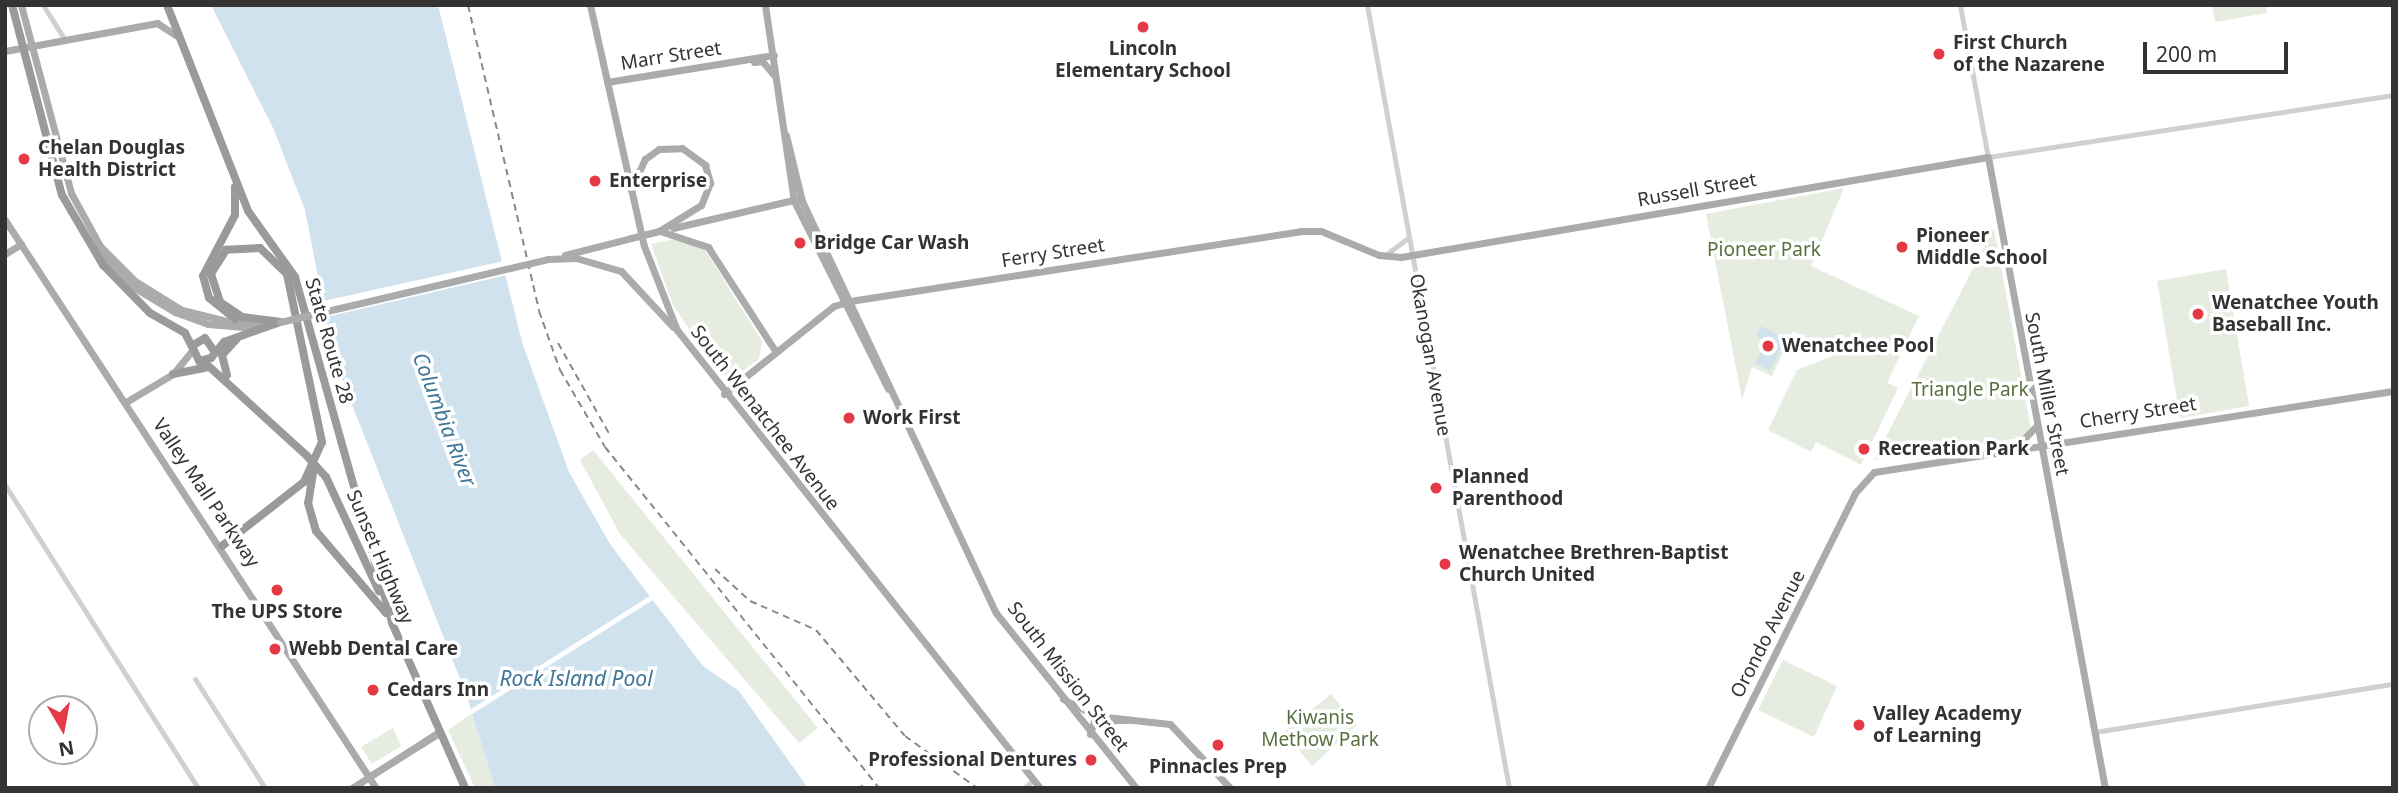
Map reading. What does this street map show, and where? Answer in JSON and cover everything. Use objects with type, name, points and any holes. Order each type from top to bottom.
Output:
[{"type":"highway","name":"Sunset Highway","points":[[12,5],[27,47],[72,220],[149,313],[185,333],[191,349],[201,361],[219,371],[326,477],[393,625],[437,733],[465,788]]},
{"type":"highway","name":"State Route 28","points":[[167,5],[233,177],[253,221],[295,277],[393,625]]},
{"type":"highway","points":[[233,177],[235,215],[205,264],[205,289],[231,317],[280,322]]},
{"type":"highway","points":[[280,322],[246,318],[220,302],[211,274],[226,250],[245,244],[267,251],[292,286],[322,424],[308,503],[316,531],[376,596],[393,625]]},
{"type":"highway","points":[[201,361],[244,336],[280,322]]},
{"type":"highway","points":[[229,382],[222,355],[244,336]]},
{"type":"highway","points":[[191,349],[205,338],[214,353]]},
{"type":"highway","name":"Sunset Highway","points":[[214,353],[219,371]]},
{"type":"highway","points":[[175,372],[197,366],[229,382]]},
{"type":"highway","points":[[222,546],[284,501],[316,461]]},
{"type":"main road","points":[[21,5],[27,47],[75,202],[94,239],[121,276],[149,299],[197,321],[244,329],[280,322],[798,199]]},
{"type":"main road","name":"South Wenatchee Avenue","points":[[590,5],[631,191],[653,274],[677,330],[724,394],[1040,788]]},
{"type":"main road","name":"South Mission Street","points":[[765,5],[798,199],[846,301],[996,613],[1090,734],[1136,788]]},
{"type":"main road","points":[[5,51],[123,28],[167,25],[184,45]]},
{"type":"main road","name":"Marr Street","points":[[607,82],[774,55]]},
{"type":"main road","name":"Marr Street","points":[[740,61],[762,61],[777,79]]},
{"type":"main road","points":[[631,191],[645,159],[659,149],[682,148],[705,164],[710,183],[701,205],[659,231]]},
{"type":"main road","name":"Russell Street","points":[[1412,255],[1988,157]]},
{"type":"main road","name":"South Miller Street","points":[[1988,157],[2105,788]]},
{"type":"main road","name":"Valley Mall Parkway","points":[[5,220],[222,546],[376,788]]},
{"type":"main road","points":[[659,231],[708,247],[776,352]]},
{"type":"main road","name":"Ferry Street","points":[[724,394],[846,301],[1301,232],[1321,231],[1379,256],[1412,255]]},
{"type":"main road","points":[[5,254],[21,244]]},
{"type":"main road","points":[[548,259],[576,257],[621,271],[677,330]]},
{"type":"main road","points":[[175,372],[191,349]]},
{"type":"main road","points":[[126,402],[175,372],[201,361]]},
{"type":"main road","name":"Cherry Street","points":[[1855,493],[1868,477],[1892,467],[2393,391]]},
{"type":"main road","points":[[2014,448],[2033,436],[2037,424]]},
{"type":"main road","name":"Orondo Avenue","points":[[1709,788],[1855,493]]},
{"type":"main road","points":[[1063,699],[1097,716],[1163,722],[1186,735],[1230,788]]},
{"type":"main road","points":[[1090,734],[1094,721],[1133,718]]},
{"type":"main road","points":[[352,788],[437,733]]},
{"type":"street","points":[[43,5],[65,40]]},
{"type":"street","name":"Okanogan Avenue","points":[[1367,5],[1509,788]]},
{"type":"street","name":"South Miller Street","points":[[1960,5],[1988,157]]},
{"type":"street","points":[[1988,157],[2393,95]]},
{"type":"street","points":[[1379,256],[1398,250],[1409,237]]},
{"type":"street","points":[[5,486],[198,788]]},
{"type":"street","points":[[195,679],[265,788]]},
{"type":"street","points":[[2095,732],[2393,684]]},
{"type":"street","points":[[1024,788],[1033,780]]},
{"type":"green space","points":[[2212,5],[2266,5],[2267,13],[2215,22]]},
{"type":"green space","name":"Pioneer Park","points":[[1844,188],[1811,266],[1919,316],[1887,383],[1898,388],[1861,465],[1816,442],[1811,452],[1768,430],[1797,370],[1838,354],[1793,331],[1772,376],[1752,367],[1742,399],[1706,214]]},
{"type":"green space","name":"Triangle Park","points":[[1994,228],[2031,430],[2025,437],[1874,460]]},
{"type":"green space","points":[[675,239],[705,250],[762,341],[759,359],[734,377],[720,374],[673,305],[651,244]]},
{"type":"green space","name":"Wenatchee Youth Baseball Inc.","points":[[2226,269],[2249,406],[2180,418],[2157,281]]},
{"type":"green space","points":[[593,450],[818,728],[799,743],[620,534],[580,460]]},
{"type":"green space","points":[[1783,660],[1837,686],[1814,737],[1758,710]]},
{"type":"green space","name":"Kiwanis Methow Park","points":[[1331,694],[1357,725],[1312,766],[1284,732]]},
{"type":"green space","points":[[472,713],[495,788],[475,788],[448,730]]},
{"type":"green space","points":[[393,728],[401,746],[372,764],[361,747]]},
{"type":"water","name":"Rock Island Pool","points":[[211,5],[438,5],[522,342],[569,472],[610,544],[703,666],[739,691],[808,788],[495,788],[466,694],[334,359],[305,210],[274,130]]},
{"type":"water","points":[[1761,326],[1786,338],[1770,371],[1755,363],[1766,341],[1756,336]]},
{"type":"pier","points":[[508,260],[511,274],[322,318],[319,302]]},
{"type":"pier","points":[[653,594],[656,598],[469,716],[468,711]]},
{"type":"railway","points":[[468,5],[539,311],[560,370],[605,447],[879,788]]},
{"type":"railway","points":[[558,343],[611,437]]},
{"type":"railway","points":[[715,569],[750,601],[816,630],[905,736],[977,788]]},
{"type":"place","name":"Lincoln Elementary School","points":[[1143,27]]},
{"type":"place","name":"First Church of the Nazarene","points":[[1939,54]]},
{"type":"place","name":"Chelan Douglas Health District","points":[[24,159]]},
{"type":"place","name":"Enterprise","points":[[595,181]]},
{"type":"place","name":"Bridge Car Wash","points":[[800,243]]},
{"type":"place","name":"Pioneer Middle School","points":[[1902,247]]},
{"type":"place","name":"Wenatchee Youth Baseball Inc.","points":[[2198,314]]},
{"type":"place","name":"Wenatchee Pool","points":[[1768,346]]},
{"type":"place","name":"Work First","points":[[849,418]]},
{"type":"place","name":"Recreation Park","points":[[1864,449]]},
{"type":"place","name":"Planned Parenthood","points":[[1436,488]]},
{"type":"place","name":"Wenatchee Brethren-Baptist Church United","points":[[1445,564]]},
{"type":"place","name":"The UPS Store","points":[[277,590]]},
{"type":"place","name":"Webb Dental Care","points":[[275,649]]},
{"type":"place","name":"Cedars Inn","points":[[373,690]]},
{"type":"place","name":"Valley Academy of Learning","points":[[1859,725]]},
{"type":"place","name":"Pinnacles Prep","points":[[1218,745]]},
{"type":"place","name":"Professional Dentures","points":[[1091,760]]},
{"type":"water label","name":"Columbia River","points":[[445,419]]}]
